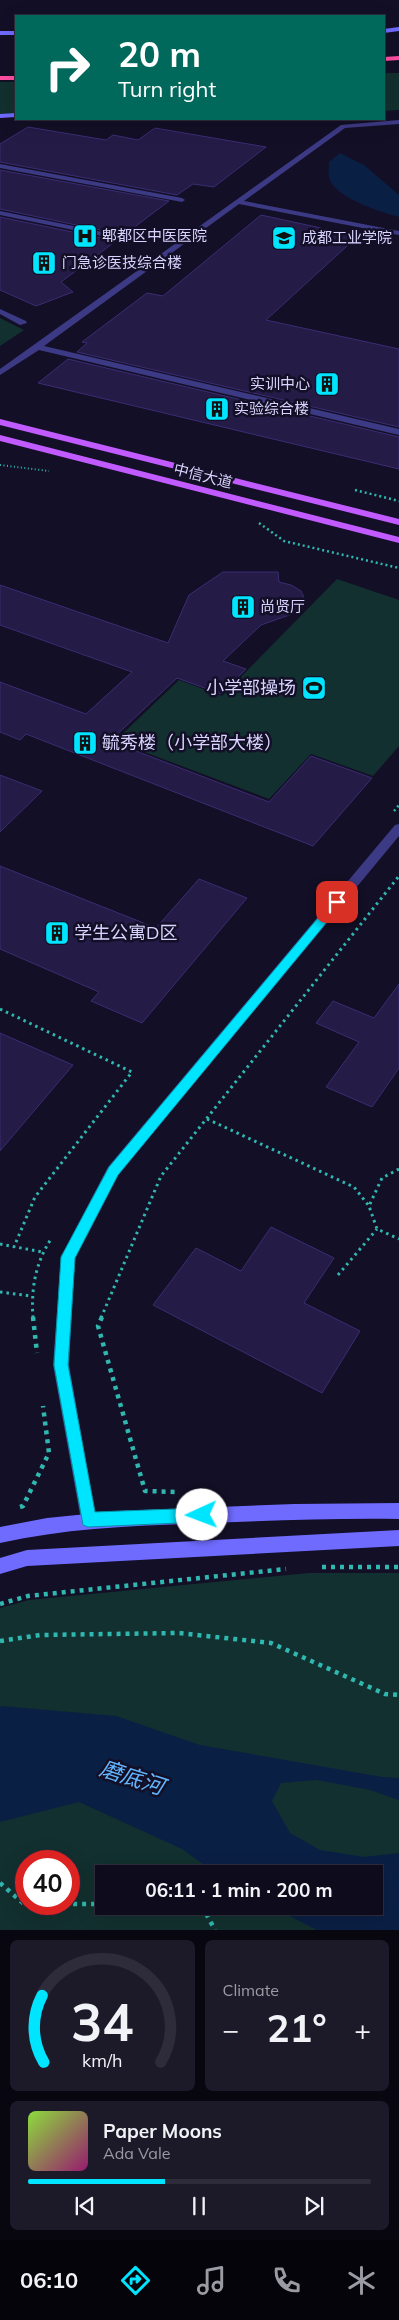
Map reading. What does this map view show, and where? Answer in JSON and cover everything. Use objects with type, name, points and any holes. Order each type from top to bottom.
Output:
[{"type":"highway","points":[[385,59],[399,58]]},
{"type":"highway","points":[[0,78],[15,78]]},
{"type":"main road","name":"中信大道","points":[[0,422],[399,522]]},
{"type":"main road","name":"中信大道","points":[[0,438],[399,540]]},
{"type":"street","points":[[385,26],[399,25]]},
{"type":"street","points":[[385,30],[399,29]]},
{"type":"street","points":[[0,34],[15,33]]},
{"type":"street","points":[[0,116],[15,115]]},
{"type":"street","points":[[0,373],[343,126],[399,122]]},
{"type":"street","points":[[0,166],[182,200]]},
{"type":"street","points":[[238,202],[399,233]]},
{"type":"street","points":[[0,213],[122,238]]},
{"type":"street","points":[[0,311],[23,323]]},
{"type":"street","points":[[38,346],[399,432]]},
{"type":"street","points":[[88,1520],[61,1365],[68,1257],[113,1171],[399,828]]},
{"type":"street","points":[[0,1535],[26,1528],[88,1520],[335,1510],[399,1511]]},
{"type":"street","points":[[0,1566],[27,1558],[399,1538]]},
{"type":"path","points":[[0,465],[54,471]]},
{"type":"path","points":[[258,523],[284,541],[399,568]]},
{"type":"path","points":[[184,1492],[145,1491],[98,1326],[162,1176],[399,876]]},
{"type":"path","points":[[0,1009],[132,1072],[36,1197],[14,1246]]},
{"type":"path","points":[[206,1119],[354,1187],[369,1206],[377,1229],[399,1240]]},
{"type":"path","points":[[369,1206],[382,1178],[399,1169]]},
{"type":"path","points":[[338,1275],[377,1229]]},
{"type":"path","points":[[0,1244],[42,1252]]},
{"type":"path","points":[[0,1292],[31,1296]]},
{"type":"path","points":[[316,1567],[399,1568]]},
{"type":"path","points":[[0,1604],[28,1596],[296,1568]]},
{"type":"path","points":[[0,1642],[40,1636],[178,1633],[271,1643],[385,1694],[399,1695]]},
{"type":"path","points":[[0,1884],[24,1904],[95,1904]]},
{"type":"path","points":[[207,1915],[215,1930]]},
{"type":"green space","points":[[385,73],[399,73],[399,110],[385,111]]},
{"type":"green space","points":[[0,82],[15,82],[15,117],[0,117]]},
{"type":"green space","points":[[0,318],[24,330],[0,346]]},
{"type":"green space","name":"小学部操场","points":[[337,579],[399,600],[399,746],[373,776],[311,754],[269,799],[115,741],[179,680],[222,696]]},
{"type":"green space","points":[[309,1573],[399,1573],[399,1930],[0,1930],[0,1608],[29,1600]]},
{"type":"water","points":[[340,153],[364,165],[399,195],[399,217],[381,212],[349,198],[333,185],[329,178],[329,162]]},
{"type":"water","name":"磨底河","points":[[0,1707],[116,1716],[200,1745],[382,1777],[399,1778],[399,1800],[370,1790],[317,1780],[281,1783],[272,1801],[290,1833],[320,1850],[364,1857],[399,1853],[399,1930],[317,1930],[288,1915],[383,1915],[383,1865],[204,1865],[182,1849],[79,1802],[0,1822]]},
{"type":"building","points":[[28,127],[106,140],[113,135],[138,140],[155,128],[266,147],[214,187],[193,184],[177,195],[0,162],[0,144]]},
{"type":"building","points":[[0,170],[169,201],[124,235],[0,209]]},
{"type":"building","points":[[261,215],[358,236],[266,320],[399,349],[399,427],[77,352],[87,343],[82,342],[147,293],[163,296]]},
{"type":"building","name":"门急诊医技综合楼","points":[[0,217],[116,241],[61,282],[73,292],[36,306],[0,290]]},
{"type":"building","name":"实验综合楼","points":[[68,359],[399,437],[399,469],[38,383]]},
{"type":"building","points":[[223,572],[278,572],[279,582],[291,585],[301,591],[306,602],[298,612],[261,625],[223,661],[246,669],[221,694],[177,678],[110,741],[269,802],[311,756],[372,778],[313,846],[26,734],[20,740],[0,732],[0,682],[86,714],[132,672],[0,625],[0,585],[168,643],[189,595]]},
{"type":"building","points":[[0,775],[42,791],[0,832]]},
{"type":"building","points":[[0,866],[156,928],[199,879],[247,898],[142,1023],[91,1001],[99,992],[0,949]]},
{"type":"building","points":[[399,984],[399,1068],[372,1107],[326,1087],[359,1042],[316,1023],[333,1001],[374,1018]]},
{"type":"building","points":[[0,1033],[73,1065],[0,1151]]},
{"type":"building","points":[[271,1227],[334,1258],[304,1303],[360,1331],[322,1393],[153,1305],[196,1248],[241,1271]]},
{"type":"place","name":"郫都区中医医院","points":[[85,236]]},
{"type":"place","name":"成都工业学院","points":[[284,238]]},
{"type":"place","name":"门急诊医技综合楼","points":[[44,263]]},
{"type":"place","name":"实训中心","points":[[327,384]]},
{"type":"place","name":"实验综合楼","points":[[217,409]]},
{"type":"place","name":"尚贤厅","points":[[243,607]]},
{"type":"place","name":"小学部操场","points":[[314,688]]},
{"type":"place","name":"毓秀楼（小学部大楼）","points":[[85,743]]},
{"type":"place","name":"学生公寓D区","points":[[57,933]]},
{"type":"route","points":[[202,1515],[88,1520],[61,1365],[68,1257],[113,1171],[337,902]]}]
